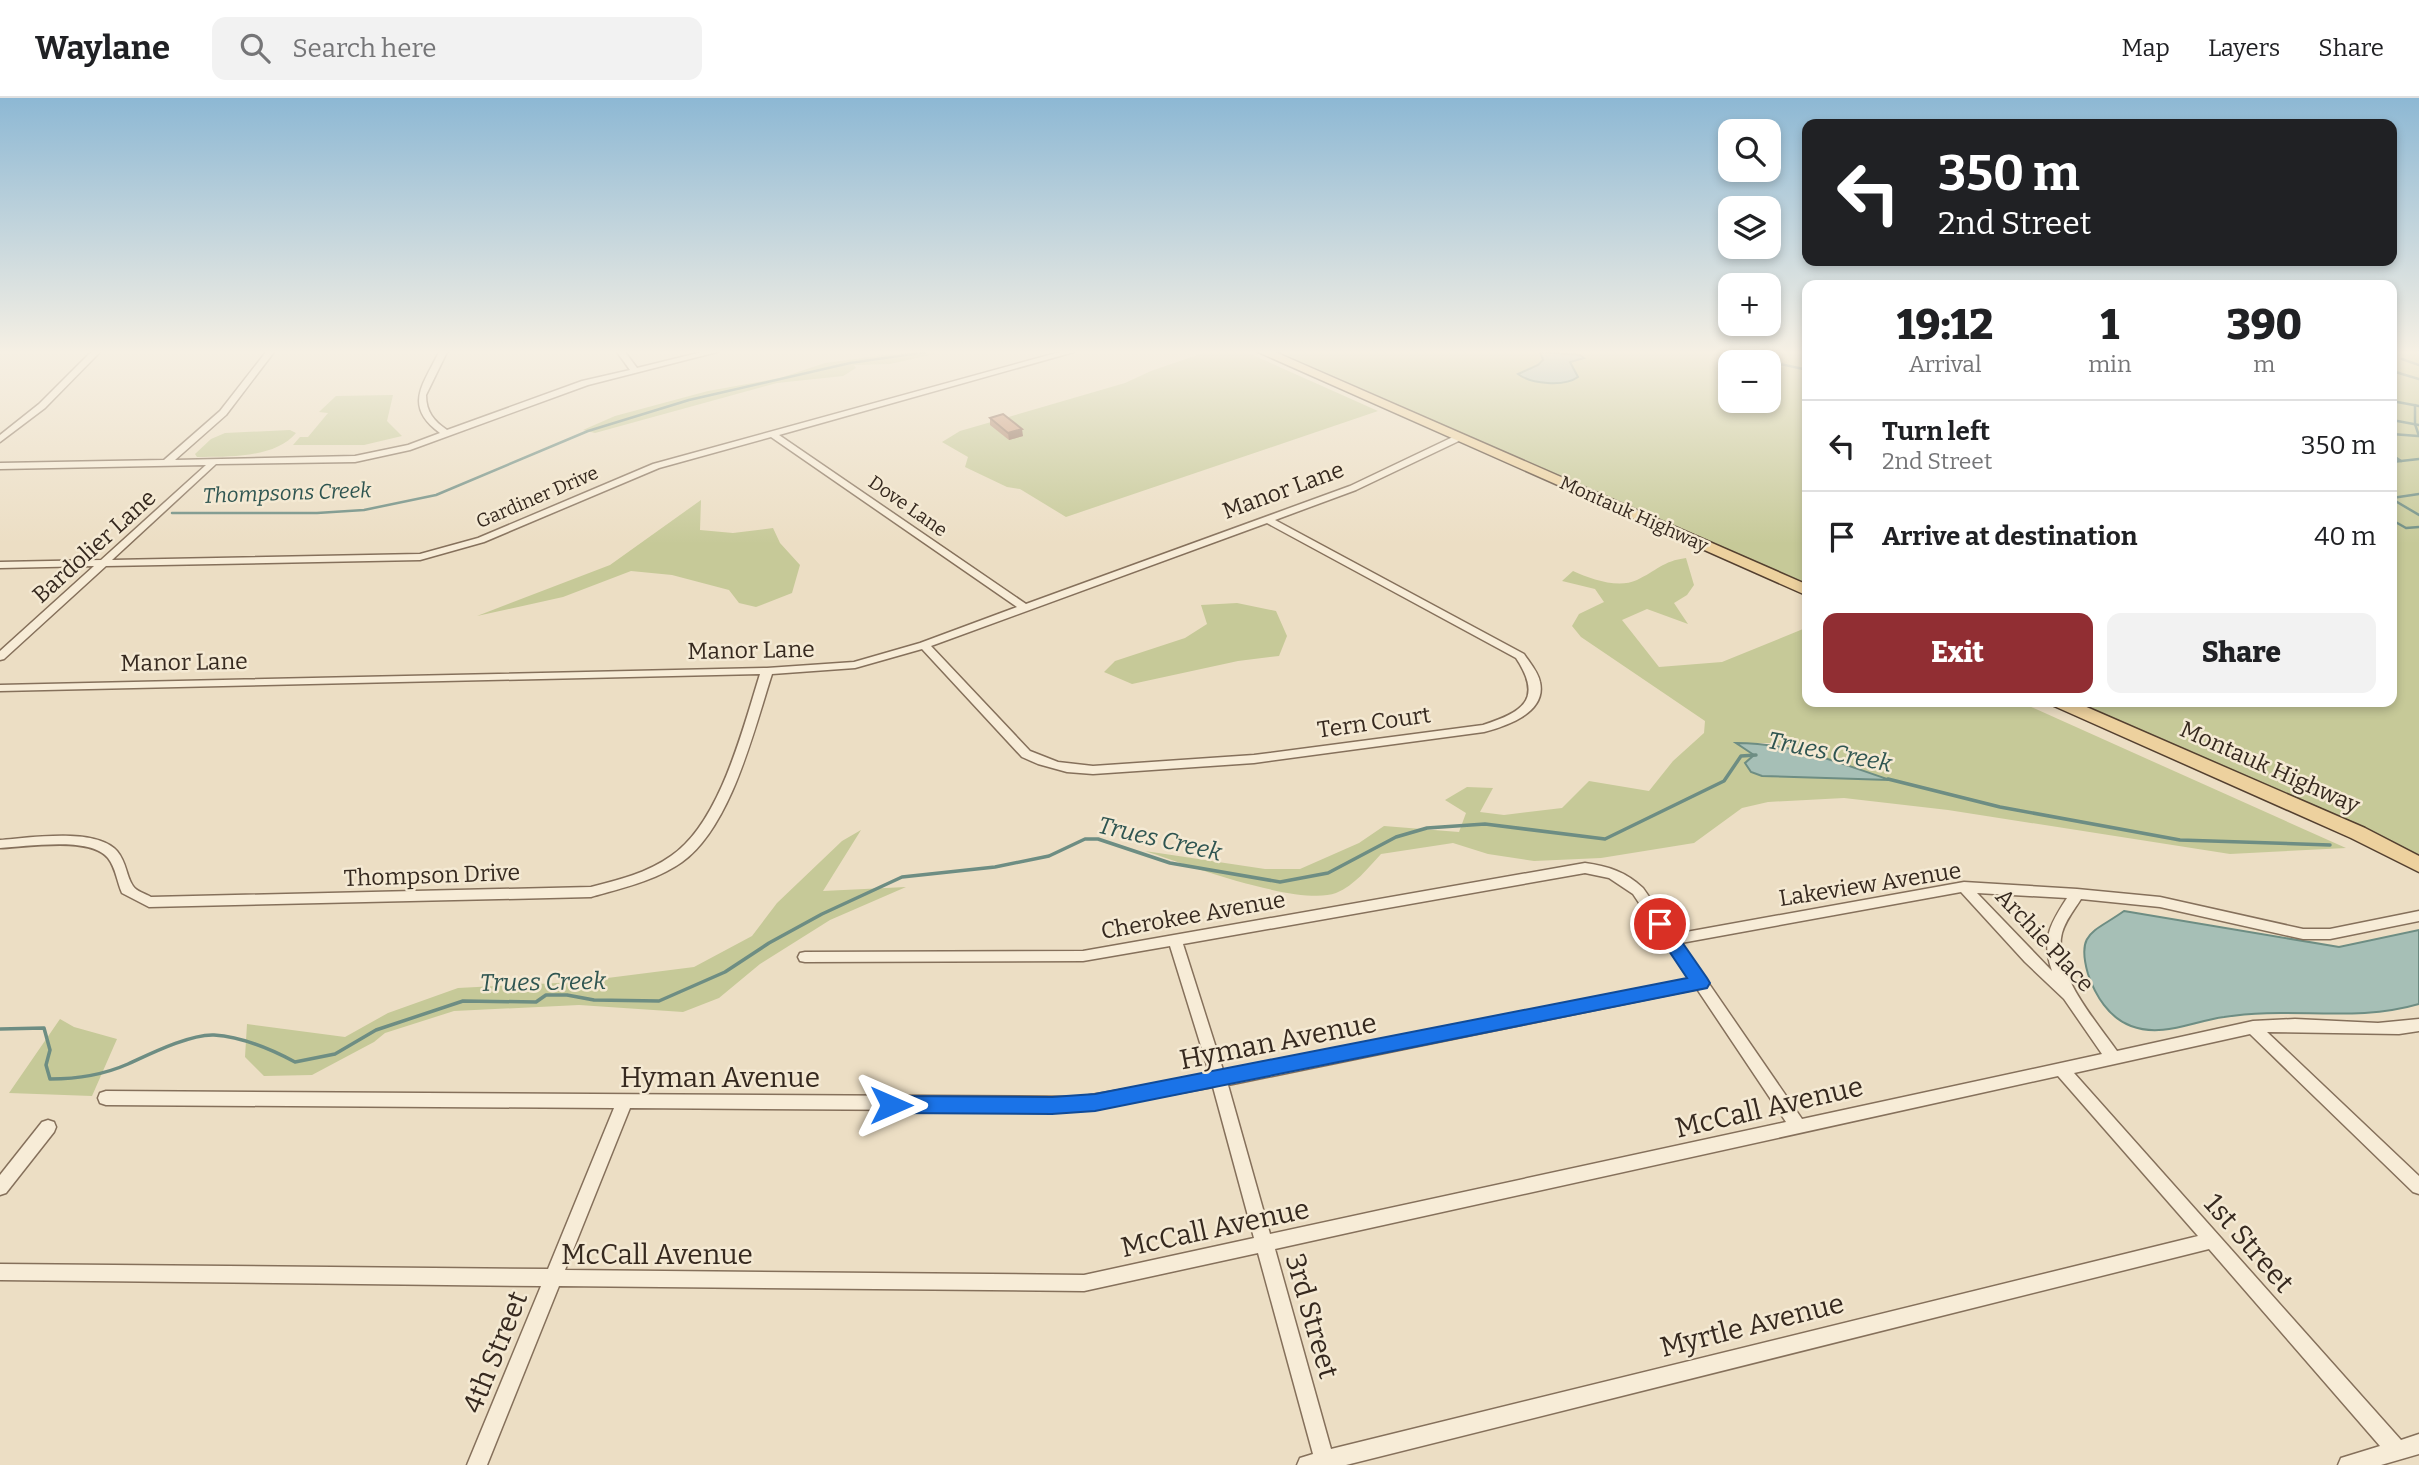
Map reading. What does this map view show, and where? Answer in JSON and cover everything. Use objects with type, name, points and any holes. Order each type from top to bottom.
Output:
[{"type":"main road","name":"Montauk Highway","points":[[1409,416],[1802,588]]},
{"type":"main road","name":"Montauk Highway","points":[[2071,707],[2358,833],[2419,865]]},
{"type":"street","points":[[0,439],[30,416]]},
{"type":"street","name":"Bardolier Lane","points":[[166,463],[220,416]]},
{"type":"street","points":[[425,416],[447,434]]},
{"type":"street","points":[[0,466],[355,459],[410,447],[496,416]]},
{"type":"street","name":"Gardiner Drive","points":[[0,565],[420,557],[481,540],[656,466],[838,416]]},
{"type":"street","name":"Dove Lane","points":[[772,434],[1023,607]]},
{"type":"street","name":"Manor Lane","points":[[0,688],[767,671],[855,666],[924,645],[1353,488],[1460,438]]},
{"type":"street","name":"Bardolier Lane","points":[[0,657],[214,463]]},
{"type":"street","name":"Tern Court","points":[[924,645],[1026,754],[1046,764],[1069,769],[1093,771],[1268,757],[1484,728],[1514,719],[1529,708],[1535,694],[1536,682],[1531,669],[1520,656],[1267,519]]},
{"type":"street","name":"Thompson Drive","points":[[0,844],[88,841],[108,850],[120,866],[127,890],[149,902],[591,892],[635,880],[662,868],[687,852],[708,828],[727,784],[767,671]]},
{"type":"street","name":"Cherokee Avenue","points":[[804,957],[1083,956],[1585,868],[1614,873],[1638,891],[1671,940]]},
{"type":"street","name":"Lakeview Avenue","points":[[1671,940],[1964,887],[2160,902],[2303,934],[2330,934],[2419,916]]},
{"type":"street","name":"Archie Place","points":[[1964,887],[2030,958],[2069,995],[2114,1059]]},
{"type":"street","points":[[2069,995],[2053,953],[2057,923],[2077,894]]},
{"type":"street","name":"3rd Street","points":[[1175,940],[1219,1080],[1264,1244],[1319,1463]]},
{"type":"street","points":[[1671,940],[1799,1128]]},
{"type":"street","name":"Hyman Avenue","points":[[106,1098],[624,1103],[1095,1103],[1700,983]]},
{"type":"street","name":"McCall Avenue","points":[[0,1272],[1084,1283],[2253,1027],[2278,1023],[2397,1029],[2419,1025]]},
{"type":"street","points":[[2253,1027],[2419,1187]]},
{"type":"street","name":"1st Street","points":[[2062,1070],[2397,1450]]},
{"type":"street","name":"4th Street","points":[[477,1465],[624,1103]]},
{"type":"street","points":[[0,1188],[48,1127]]},
{"type":"street","name":"Myrtle Avenue","points":[[1319,1463],[2211,1241]]},
{"type":"street","points":[[2347,1465],[2419,1444]]},
{"type":"green space","points":[[326,416],[388,416],[387,421],[402,436],[364,445],[293,445],[300,437],[308,437]]},
{"type":"green space","points":[[615,416],[658,416],[595,433],[583,430]]},
{"type":"green space","points":[[1012,416],[1364,416],[1066,517],[1020,489],[1007,487],[965,467],[968,457],[942,442],[960,431]]},
{"type":"green space","points":[[1409,416],[1802,416],[1802,588]]},
{"type":"green space","points":[[2397,416],[2419,416],[2419,865],[2352,831],[2071,707],[2397,707]]},
{"type":"green space","points":[[290,430],[296,433],[287,441],[264,452],[222,457],[197,457],[195,454],[211,439],[225,433]]},
{"type":"green space","points":[[701,500],[700,530],[733,533],[773,528],[780,543],[800,565],[792,593],[756,607],[739,603],[729,590],[672,575],[631,571],[563,597],[477,616],[610,565]]},
{"type":"green space","points":[[1686,558],[1694,585],[1687,595],[1674,603],[1688,624],[1647,609],[1622,620],[1659,667],[1722,662],[1802,629],[1802,707],[2031,707],[2346,848],[2230,854],[1948,810],[1844,798],[1768,802],[1742,808],[1694,843],[1601,858],[1534,861],[1488,854],[1453,843],[1381,854],[1349,886],[1336,893],[1319,896],[1241,882],[1145,851],[1265,869],[1300,869],[1359,843],[1384,826],[1459,832],[1466,813],[1445,800],[1467,787],[1493,788],[1480,812],[1504,815],[1562,808],[1589,781],[1649,791],[1673,761],[1704,733],[1705,721],[1581,637],[1572,626],[1579,614],[1604,602],[1595,589],[1562,581],[1573,571],[1605,582],[1630,583],[1665,564]],"holes":[[[1738,743],[1771,743],[1800,749],[1887,779],[1772,777],[1750,759],[1754,755]]]},
{"type":"green space","points":[[1237,603],[1276,611],[1287,636],[1279,656],[1238,661],[1132,684],[1104,672],[1115,661],[1185,638],[1207,624],[1201,605]]},
{"type":"green space","points":[[861,830],[823,891],[906,887],[830,920],[760,964],[719,998],[683,1012],[579,1005],[454,1011],[385,1033],[374,1042],[312,1075],[264,1076],[245,1057],[247,1024],[345,1037],[388,1013],[458,988],[576,982],[694,967],[752,936],[777,903],[842,841]]},
{"type":"green space","points":[[60,1019],[74,1027],[117,1039],[92,1096],[9,1093]]},
{"type":"water","points":[[1736,743],[1796,750],[1890,780],[1762,776],[1751,772],[1745,763],[1754,755]]},
{"type":"water","points":[[2124,911],[2339,947],[2419,930],[2419,1004],[2395,1010],[2346,1014],[2248,1014],[2154,1030],[2131,1026],[2110,1012],[2099,998],[2088,974],[2084,950],[2090,935]]},
{"type":"building","points":[[1005,416],[1022,429],[1008,433],[990,418]]},
{"type":"waterway","name":"Thompsons Creek","points":[[172,513],[317,513],[364,510],[436,495],[588,431],[638,416]]},
{"type":"waterway","points":[[2415,416],[2415,424]]},
{"type":"waterway","points":[[2397,421],[2415,424]]},
{"type":"waterway","points":[[2415,424],[2419,436]]},
{"type":"waterway","points":[[2397,434],[2418,436]]},
{"type":"waterway","points":[[2397,458],[2401,461]]},
{"type":"waterway","points":[[2401,461],[2419,459]]},
{"type":"waterway","points":[[2397,461],[2401,461]]},
{"type":"waterway","points":[[2397,497],[2419,494]]},
{"type":"waterway","points":[[2397,502],[2419,515]]},
{"type":"waterway","points":[[2397,523],[2406,528],[2419,527]]},
{"type":"waterway","name":"Trues Creek","points":[[0,1029],[44,1028],[50,1050],[46,1065],[50,1079],[99,1074],[170,1045],[214,1035],[246,1041],[295,1062],[335,1054],[376,1030],[463,1001],[536,1002],[546,995],[567,995],[594,1000],[659,1001],[725,972],[769,943],[822,914],[902,877],[995,867],[1049,856],[1085,839],[1098,839],[1170,863],[1280,882],[1328,873],[1396,837],[1427,828],[1485,824],[1605,839],[1724,781],[1741,756],[1756,755]]},
{"type":"waterway","name":"Trues Creek","points":[[1888,779],[2000,807],[2180,840],[2330,845]]},
{"type":"route","points":[[891,1105],[1095,1103],[1700,983],[1660,924]]}]
